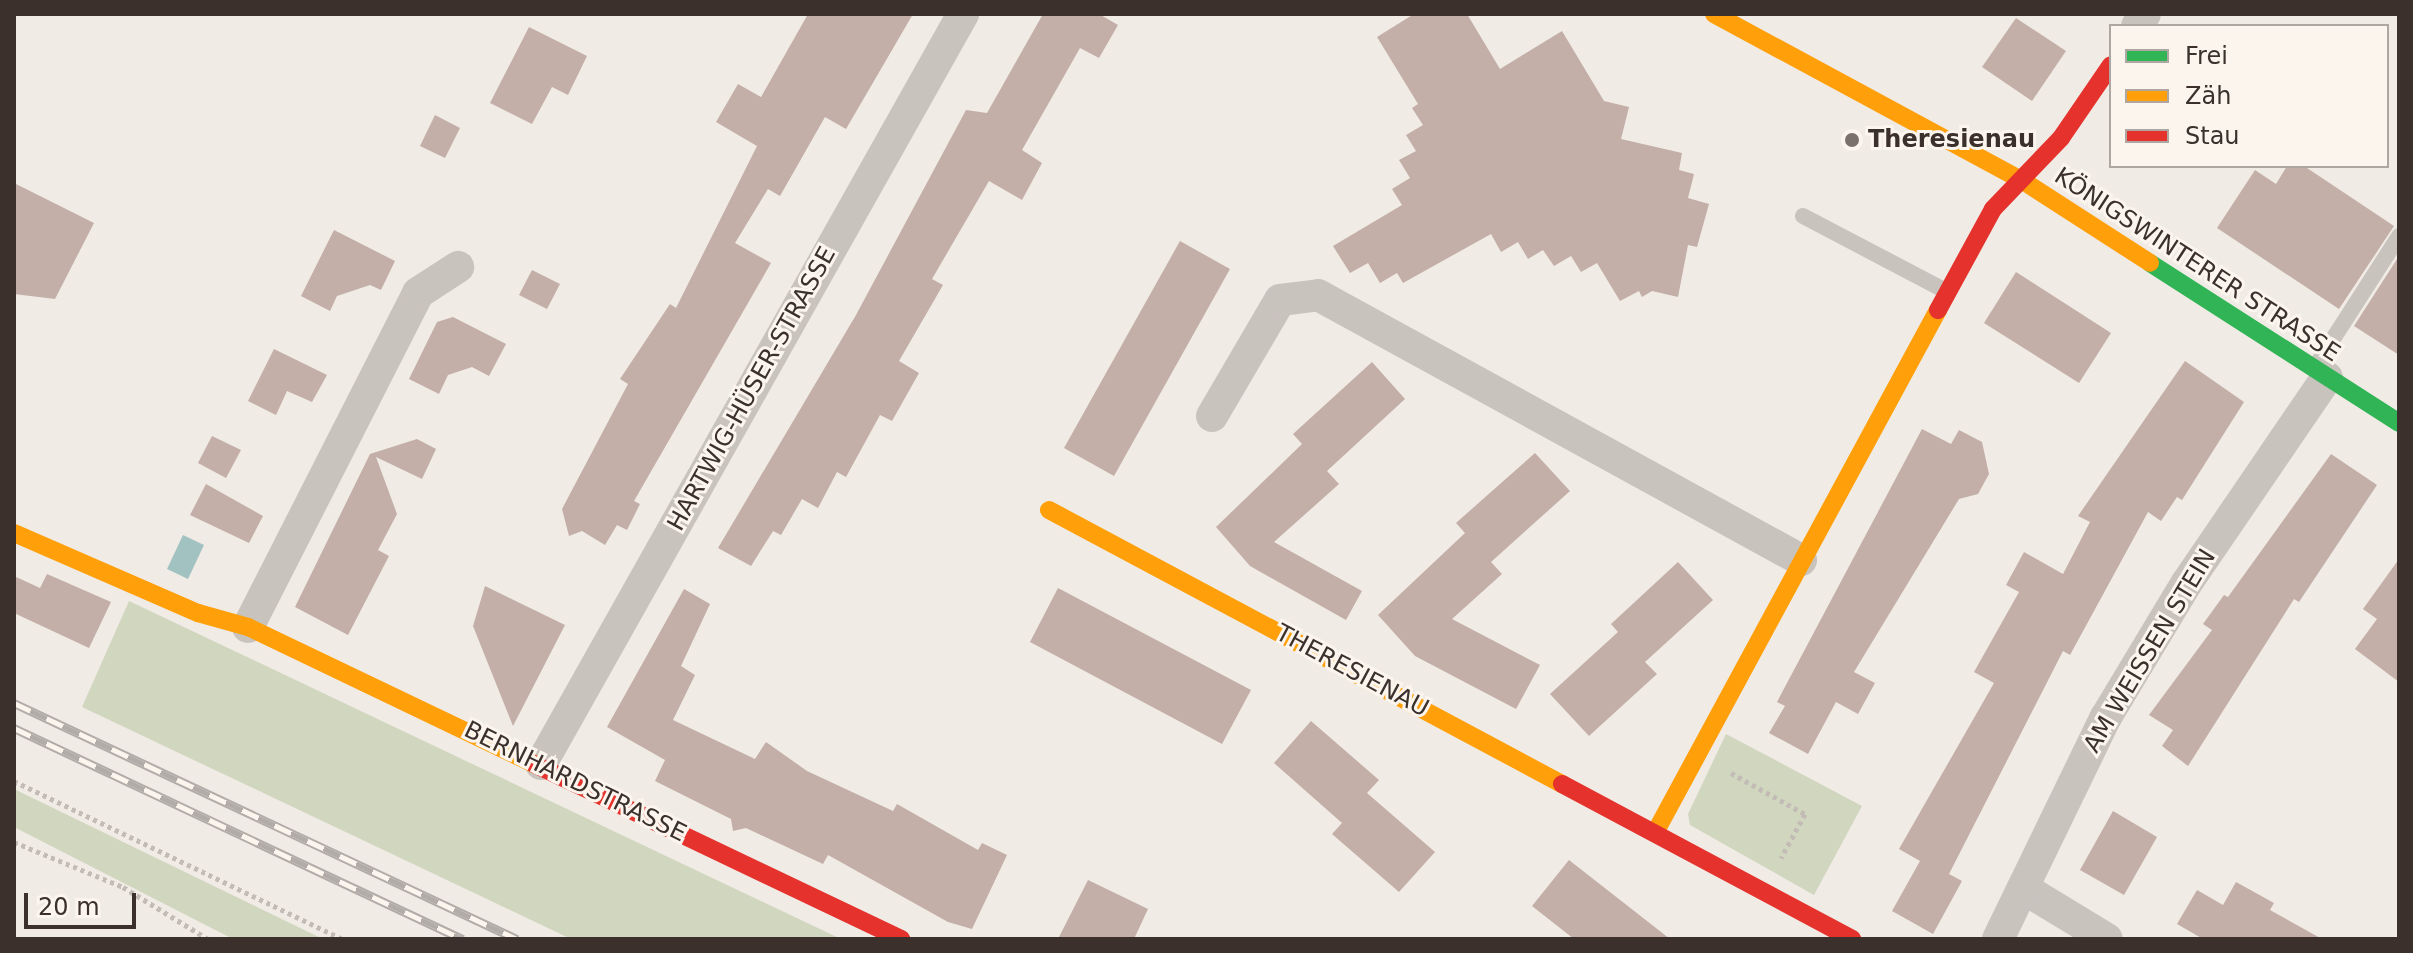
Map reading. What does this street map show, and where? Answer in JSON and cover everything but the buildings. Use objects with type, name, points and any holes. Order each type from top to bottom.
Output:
[{"type":"street","name":"HARTWIG-HÜSER-STRASSE","points":[[541,764],[963,14]]},
{"type":"street","name":"KÖNIGSWINTERER STRASSE","points":[[1714,14],[2023,181],[2399,423]]},
{"type":"street","points":[[1656,831],[1993,209],[2023,181],[2109,68]]},
{"type":"street","points":[[248,627],[418,293],[458,267]]},
{"type":"street","points":[[1212,416],[1280,300],[1318,295],[1801,560]]},
{"type":"street","name":"AM WEISSEN STEIN","points":[[1998,939],[2106,717],[2186,584],[2321,373]]},
{"type":"street","name":"THERESIENAU","points":[[1049,510],[1656,831],[1852,939]]},
{"type":"street","name":"BERNHARDSTRASSE","points":[[14,533],[198,613],[248,627],[541,764],[901,939]]},
{"type":"street","points":[[2023,888],[2107,939]]},
{"type":"lane","points":[[1803,216],[1947,292]]},
{"type":"lane","points":[[2321,373],[2399,236]]},
{"type":"path","points":[[1697,755],[1805,814],[1763,890]]},
{"type":"path","points":[[14,781],[343,939]]},
{"type":"path","points":[[14,842],[123,887],[208,939]]},
{"type":"green space","points":[[129,601],[841,939],[571,939],[82,707]]},
{"type":"green space","points":[[1726,734],[1862,806],[1814,895],[1690,825],[1688,814]]},
{"type":"green space","points":[[14,789],[323,939],[233,939],[14,827]]},
{"type":"water","points":[[183,535],[204,545],[188,579],[167,569]]},
{"type":"railway","points":[[14,703],[517,939]]},
{"type":"railway","points":[[14,728],[463,939]]},
{"type":"traffic: fast","points":[[2150,263],[2399,423]]},
{"type":"traffic: slow","points":[[1714,14],[2023,181],[2150,263]]},
{"type":"traffic: slow","points":[[1656,831],[1938,310]]},
{"type":"traffic: slow","points":[[1049,510],[1562,784]]},
{"type":"traffic: slow","points":[[14,533],[198,613],[248,627],[534,764]]},
{"type":"traffic: jam","points":[[1938,310],[1993,209],[2061,138],[2109,68]]},
{"type":"traffic: jam","points":[[534,764],[901,939]]},
{"type":"traffic: jam","points":[[1562,784],[1852,939]]},
{"type":"place","name":"Theresienau","points":[[1852,140]]}]
